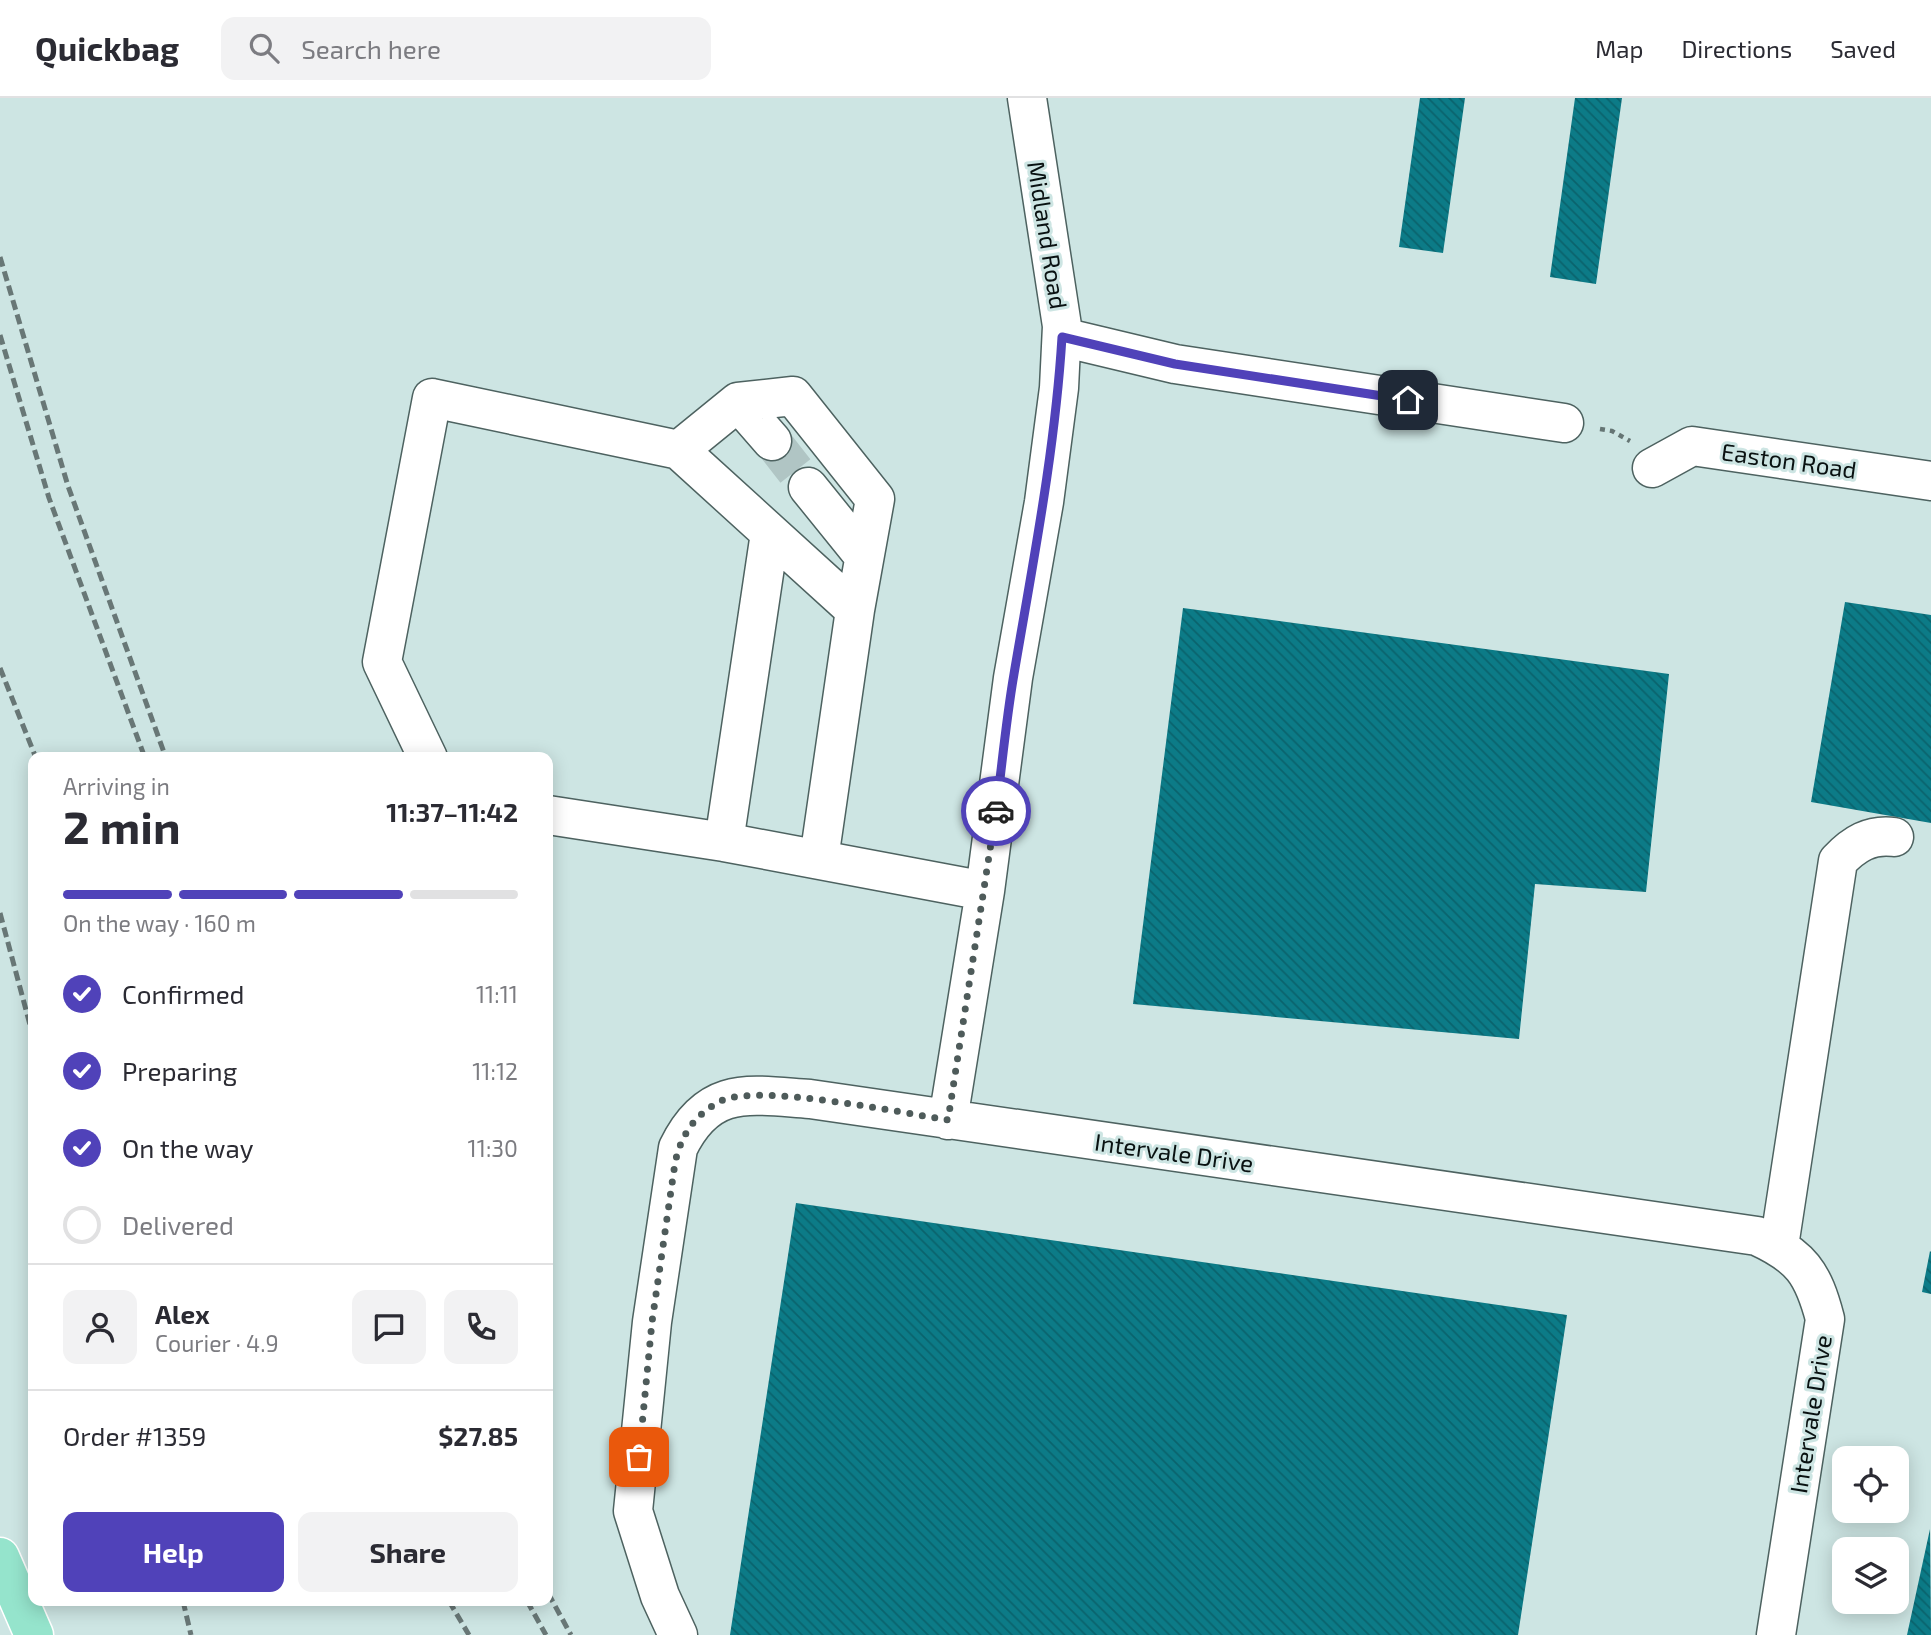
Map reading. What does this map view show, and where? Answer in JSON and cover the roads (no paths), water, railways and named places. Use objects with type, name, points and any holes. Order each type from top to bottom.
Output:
[{"type":"main road","points":[[0,1557],[34,1635]]},
{"type":"street","name":"Midland Road","points":[[948,1120],[985,891],[1013,678],[1044,502],[1059,388],[1062,337],[1027,98]]},
{"type":"street","points":[[1062,337],[1175,364],[1564,423]]},
{"type":"street","points":[[679,450],[738,402],[793,396],[875,499],[863,555],[819,859]]},
{"type":"street","points":[[425,752],[382,662],[432,398],[679,450],[855,610]]},
{"type":"street","points":[[738,402],[772,441]]},
{"type":"street","name":"Easton Road","points":[[1652,468],[1692,446],[1931,481]]},
{"type":"street","points":[[808,487],[863,555]]},
{"type":"street","points":[[724,842],[770,533]]},
{"type":"street","points":[[553,816],[724,842],[985,891]]},
{"type":"street","points":[[1779,1246],[1838,861],[1852,845],[1872,837],[1894,837]]},
{"type":"street","name":"Intervale Drive","points":[[678,1635],[660,1596],[633,1511],[652,1322],[678,1149],[689,1127],[702,1112],[723,1100],[747,1095],[810,1099],[1757,1236],[1779,1246],[1807,1272],[1818,1291],[1825,1319],[1776,1635]]},
{"type":"tunnel","points":[[772,441],[808,487]]},
{"type":"railway","points":[[0,257],[68,486],[164,752]]},
{"type":"railway","points":[[0,335],[49,498],[143,752]]},
{"type":"railway","points":[[0,668],[34,752]]},
{"type":"railway","points":[[0,913],[28,1017]]},
{"type":"railway","points":[[553,1602],[571,1635]]},
{"type":"railway","points":[[184,1606],[191,1635]]},
{"type":"railway","points":[[452,1606],[469,1635]]},
{"type":"railway","points":[[530,1606],[546,1635]]}]
